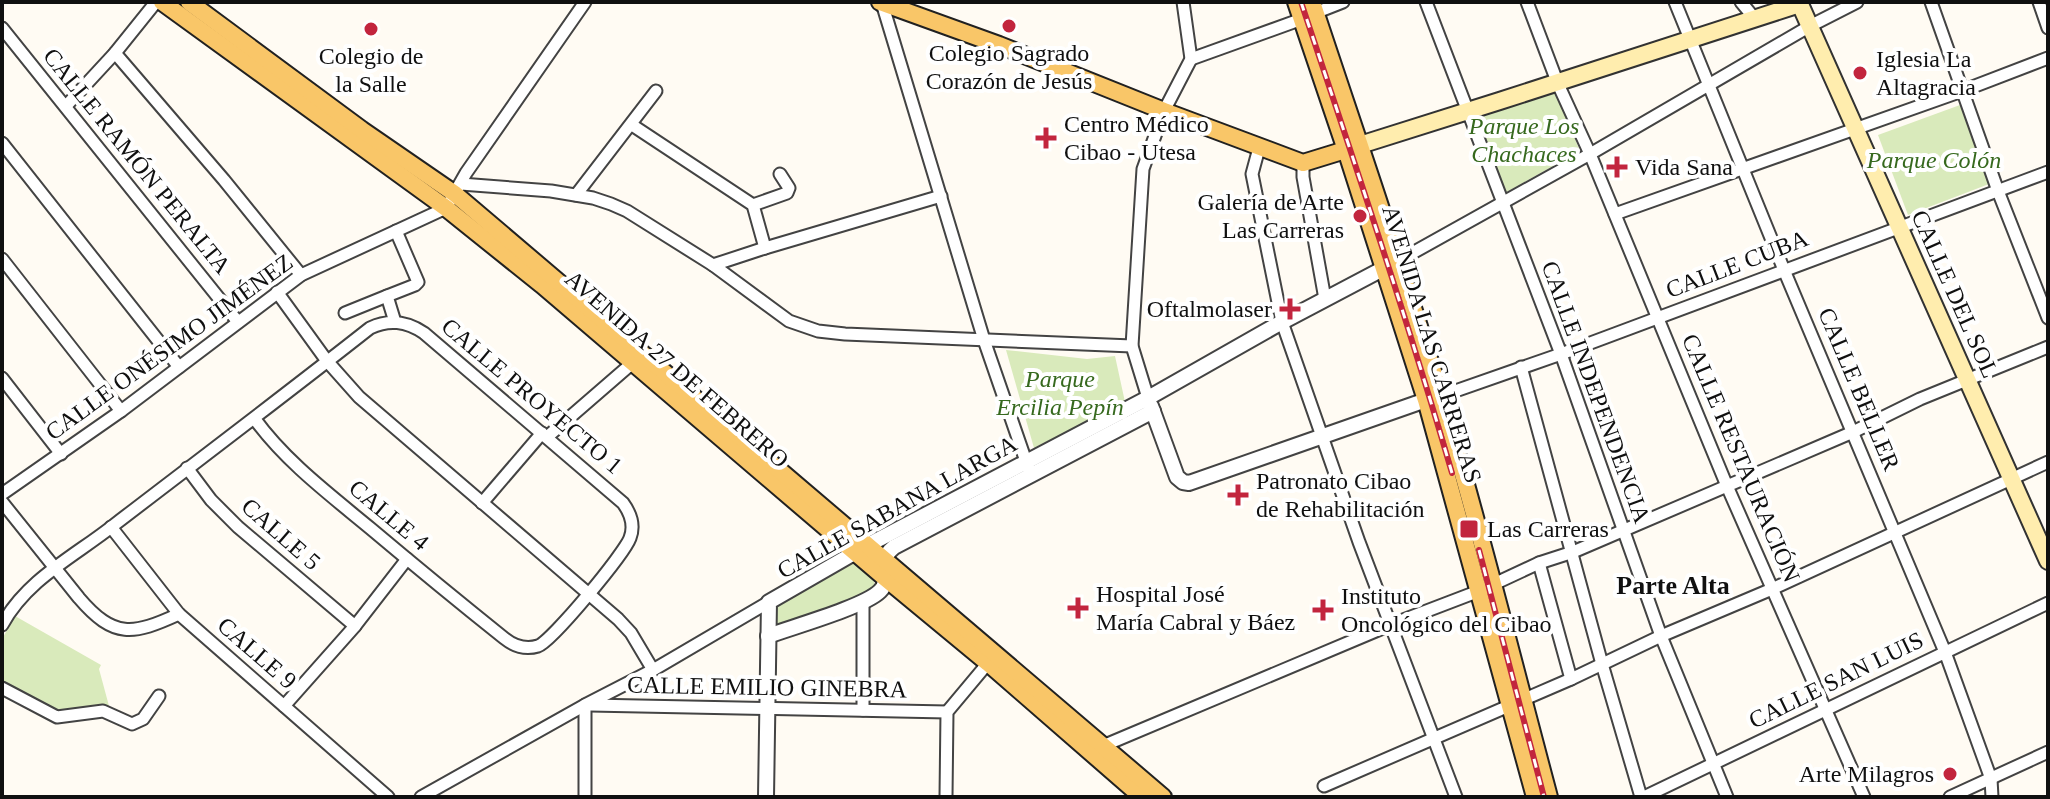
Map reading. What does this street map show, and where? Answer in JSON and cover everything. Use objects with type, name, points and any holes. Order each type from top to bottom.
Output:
[{"type":"main road","name":"AVENIDA 27 DE FEBRERO","points":[[159,2],[454,195]]},
{"type":"main road","points":[[881,2],[1303,163],[1558,84],[1799,3]]},
{"type":"main road","name":"AVENIDA LAS CARRERAS","points":[[1296,2],[1310,11],[1391,264],[1433,398],[1517,703],[1549,797]]},
{"type":"main road","name":"CALLE DEL SOL","points":[[1799,3],[2048,561]]},
{"type":"main road","name":"AVENIDA 27 DE FEBRERO","points":[[197,4],[362,130],[454,195],[638,358],[862,549],[885,578],[988,663],[1163,797]]},
{"type":"main road","name":"AVENIDA 27 DE FEBRERO","points":[[862,549],[883,559],[1097,748],[1142,797]]},
{"type":"main road","name":"AVENIDA LAS CARRERAS","points":[[1517,703],[1535,797]]},
{"type":"street","points":[[66,106],[159,2]]},
{"type":"street","points":[[454,195],[466,173],[585,2]]},
{"type":"street","points":[[881,2],[984,340],[1028,468]]},
{"type":"street","points":[[1151,405],[1132,346],[1143,169],[1164,111],[1191,59],[1183,2]]},
{"type":"street","points":[[1191,59],[1310,11],[1343,2]]},
{"type":"street","name":"CALLE INDEPENDENCIA","points":[[1426,2],[1561,354],[1661,636],[1727,797]]},
{"type":"street","name":"CALLE RESTAURACIÓN","points":[[1527,2],[1558,84],[1727,486],[1864,797]]},
{"type":"street","name":"CALLE BELLER","points":[[1675,2],[1945,652],[1991,779],[1992,797]]},
{"type":"street","points":[[1741,2],[1755,19]]},
{"type":"street","name":"CALLE SABANA LARGA","points":[[421,797],[653,670],[862,549],[1151,405],[1282,322],[1590,154],[1708,84],[1857,2]]},
{"type":"street","points":[[1931,2],[1998,191],[2048,318]]},
{"type":"street","points":[[2039,2],[2048,28]]},
{"type":"street","name":"CALLE RAMÓN PERALTA","points":[[2,28],[238,322]]},
{"type":"street","points":[[115,53],[301,275]]},
{"type":"street","points":[[1615,214],[2048,58]]},
{"type":"street","points":[[576,195],[656,91]]},
{"type":"street","points":[[632,125],[753,205],[765,248]]},
{"type":"street","points":[[2,143],[179,367]]},
{"type":"street","points":[[1259,148],[1252,174],[1282,322],[1390,625],[1456,797]]},
{"type":"street","points":[[1303,163],[1325,299]]},
{"type":"street","name":"CALLE CUBA","points":[[1151,405],[1177,477],[1189,483],[1561,354],[2048,172]]},
{"type":"street","points":[[753,205],[787,193],[789,188],[780,174]]},
{"type":"street","points":[[454,195],[524,188],[593,198],[627,211],[713,265],[789,321],[818,331],[1132,346]]},
{"type":"street","name":"CALLE ONÉSIMO JIMÉNEZ","points":[[2,494],[121,411],[301,275],[396,231],[454,195]]},
{"type":"street","points":[[713,265],[941,196]]},
{"type":"street","points":[[345,313],[418,282],[396,231]]},
{"type":"street","points":[[2,259],[121,411]]},
{"type":"street","points":[[277,292],[327,361],[359,397],[625,626],[653,670]]},
{"type":"street","points":[[2,625],[6,608],[56,567],[370,328],[395,322],[387,296]]},
{"type":"street","name":"CALLE PROYECTO 1","points":[[395,322],[411,325],[424,333],[623,503],[632,521],[632,531],[625,547],[588,594]]},
{"type":"street","points":[[1097,748],[1486,588],[1539,563],[1573,552],[1853,432],[1920,399],[2048,347]]},
{"type":"street","points":[[482,503],[545,435],[638,358]]},
{"type":"street","points":[[1521,367],[1602,664],[1643,797]]},
{"type":"street","points":[[2,378],[61,454]]},
{"type":"street","name":"CALLE 4","points":[[254,418],[295,464],[407,559],[519,647],[535,647],[548,640],[588,594]]},
{"type":"street","points":[[1324,786],[1571,679],[2048,462]]},
{"type":"street","name":"CALLE 5","points":[[187,468],[229,518],[355,626]]},
{"type":"street","name":"CALLE SABANA LARGA","points":[[885,578],[883,559],[891,549],[1028,468]]},
{"type":"street","points":[[2,502],[92,612],[118,628],[148,628],[179,614]]},
{"type":"street","name":"CALLE 9","points":[[111,527],[179,614],[388,797]]},
{"type":"street","points":[[284,706],[355,626],[407,559]]},
{"type":"street","points":[[1539,563],[1571,679]]},
{"type":"street","points":[[768,636],[863,602],[879,592],[885,578]]},
{"type":"street","points":[[766,797],[769,602]]},
{"type":"street","points":[[863,602],[863,710]]},
{"type":"street","name":"CALLE SAN LUIS","points":[[1643,797],[2048,603]]},
{"type":"street","points":[[946,797],[947,712],[988,663]]},
{"type":"street","points":[[2,688],[57,717],[103,711],[132,724],[143,719],[159,696]]},
{"type":"street","points":[[585,705],[585,797]]},
{"type":"street","name":"CALLE EMILIO GINEBRA","points":[[585,705],[947,712]]},
{"type":"street","points":[[1950,797],[2048,752]]},
{"type":"green space","name":"Parque Los Chachaces","points":[[1554,89],[1580,151],[1505,193],[1478,118]]},
{"type":"green space","name":"Parque Colón","points":[[1960,105],[1989,184],[1908,215],[1878,135]]},
{"type":"green space","name":"Parque Ercilia Pepín","points":[[1006,350],[1087,359],[1115,356],[1125,402],[1034,448]]},
{"type":"green space","points":[[854,563],[873,580],[875,588],[868,594],[772,633],[772,607]]},
{"type":"green space","points":[[15,616],[101,665],[99,669],[109,706],[58,714],[2,685],[2,639]]},
{"type":"railway","points":[[1301,2],[1398,296],[1452,473]]},
{"type":"railway","points":[[1479,550],[1544,797]]},
{"type":"place","name":"Colegio Sagrado Corazón de Jesús","points":[[1009,26]]},
{"type":"place","name":"Colegio de la Salle","points":[[371,29]]},
{"type":"place","name":"Iglesia La Altagracia","points":[[1860,73]]},
{"type":"place","name":"Centro Médico Cibao - Utesa","points":[[1046,138]]},
{"type":"place","name":"Vida Sana","points":[[1617,167]]},
{"type":"place","name":"Galería de Arte Las Carreras","points":[[1360,216]]},
{"type":"place","name":"Oftalmolaser","points":[[1290,309]]},
{"type":"place","name":"Patronato Cibao de Rehabilitación","points":[[1238,495]]},
{"type":"place","name":"Las Carreras","points":[[1469,529]]},
{"type":"place","name":"Hospital José María Cabral y Báez","points":[[1078,608]]},
{"type":"place","name":"Instituto Oncológico del Cibao","points":[[1323,610]]},
{"type":"place","name":"Arte Milagros","points":[[1950,774]]},
{"type":"district","name":"Parte Alta","points":[[1673,585]]}]
